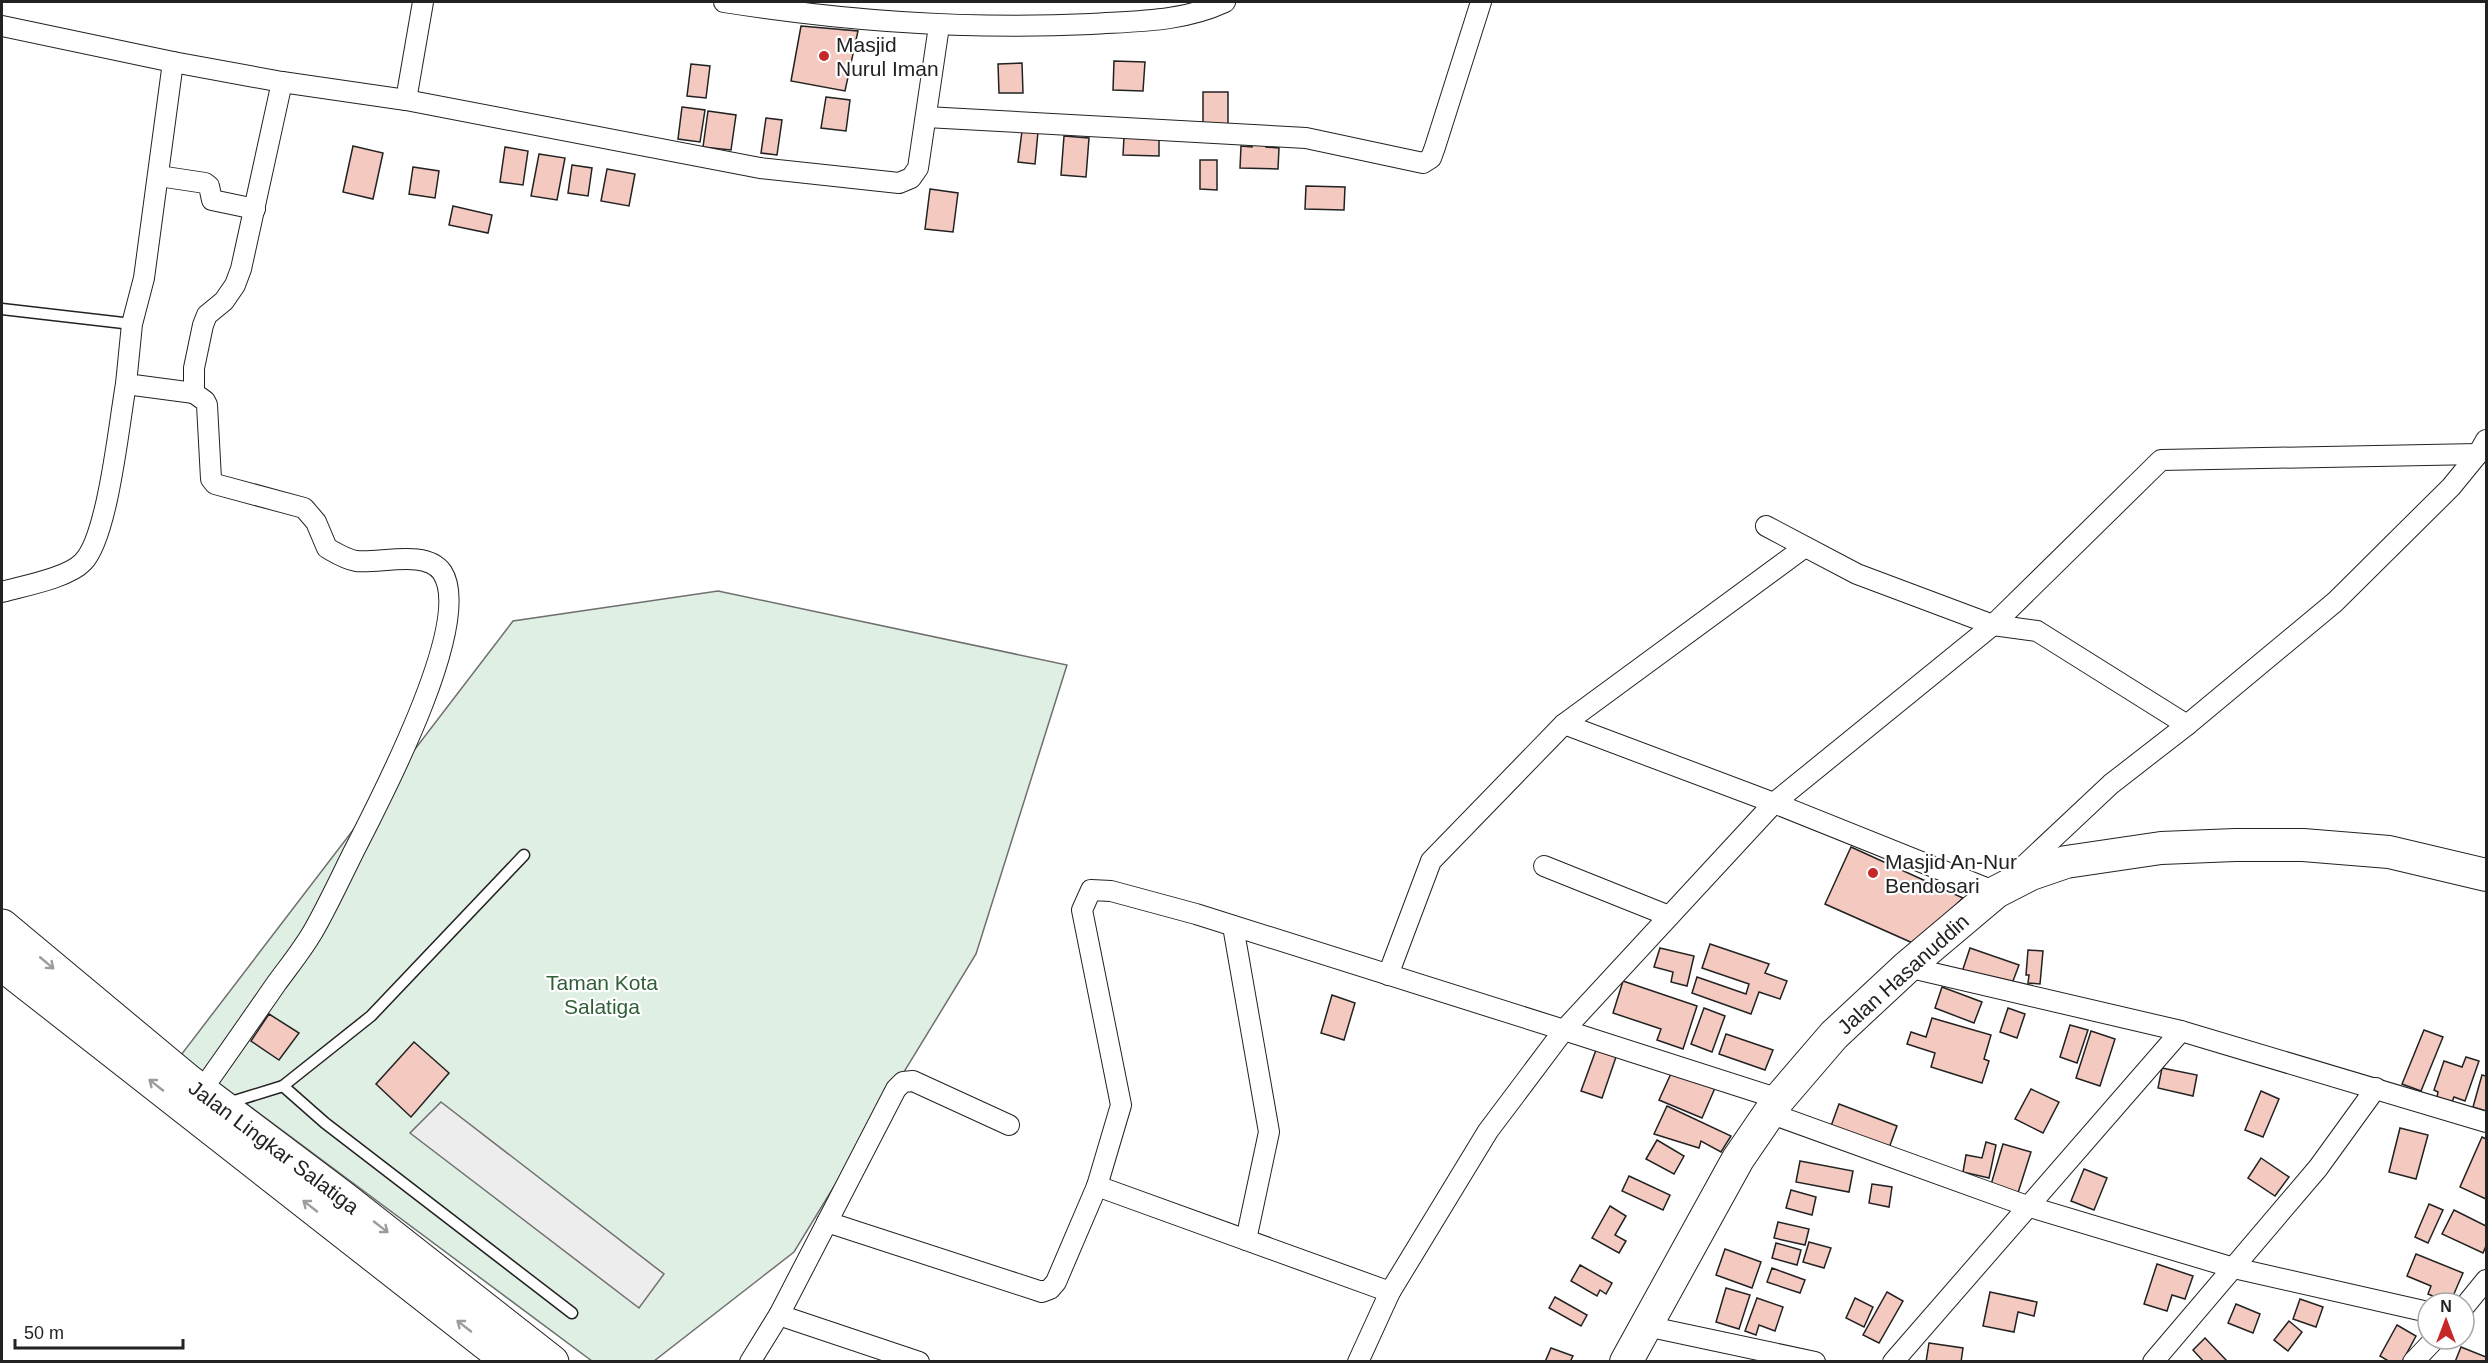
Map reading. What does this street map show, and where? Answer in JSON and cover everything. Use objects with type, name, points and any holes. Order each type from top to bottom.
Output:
[{"type":"highway","name":"Jalan Lingkar Salatiga","points":[[2,926],[209,1108],[510,1362]]},
{"type":"highway","name":"Jalan Lingkar Salatiga","points":[[2,964],[343,1198],[552,1362]]},
{"type":"main road","name":"Jalan Hasanuddin","points":[[1626,1362],[1738,1160],[1774,1106],[1833,1035],[1907,967],[1996,892],[2031,874],[2066,862],[2161,848],[2235,845],[2303,845],[2389,852],[2487,875]]},
{"type":"street","points":[[406,100],[423,2]]},
{"type":"street","points":[[724,2],[855,10],[939,26],[1066,25],[1137,21],[1184,17],[1203,12],[1225,2]]},
{"type":"street","points":[[926,117],[1306,138],[1423,163],[1431,158],[1435,147],[1481,2]]},
{"type":"street","points":[[2,26],[173,62],[282,82],[406,100],[760,168],[899,183],[911,178],[918,168],[939,26]]},
{"type":"street","points":[[2,592],[71,571],[83,562],[93,547],[104,517],[126,384],[132,324],[144,278],[173,62]]},
{"type":"street","points":[[194,393],[194,368],[203,325],[207,315],[224,301],[235,285],[241,269],[282,82]]},
{"type":"street","points":[[159,176],[205,183],[210,186],[212,200],[255,209]]},
{"type":"street","points":[[126,384],[194,393],[205,401],[211,479],[215,484],[304,508],[316,522],[327,548],[353,561],[402,559],[429,561],[443,574],[447,593],[441,651],[424,703],[378,804],[315,929],[209,1108]]},
{"type":"street","points":[[1358,1362],[1390,1292],[1488,1131],[1564,1030],[1774,803],[1993,625],[2161,460],[2482,447]]},
{"type":"street","points":[[1564,724],[1774,803],[1996,892],[2111,784],[2187,725],[2335,602],[2451,487],[2482,447]]},
{"type":"street","points":[[1766,526],[1857,574],[1993,625],[2037,631],[2187,725]]},
{"type":"street","points":[[1388,975],[1431,861],[1564,724],[1805,547]]},
{"type":"street","points":[[1544,866],[1669,916]]},
{"type":"street","points":[[827,1222],[1042,1292],[1050,1289],[1056,1282],[1097,1186],[1121,1106],[1083,910],[1091,890],[1111,891],[1233,926],[1564,1030],[1774,1106],[2027,1206],[2234,1268],[2416,1309]]},
{"type":"street","points":[[1233,926],[1269,1132],[1246,1240]]},
{"type":"street","points":[[1907,967],[2181,1031],[2487,1122]]},
{"type":"street","points":[[1893,1362],[2181,1031]]},
{"type":"street","points":[[750,1362],[779,1315],[896,1089],[903,1082],[913,1080],[1009,1125]]},
{"type":"street","points":[[2153,1362],[2318,1168],[2376,1088]]},
{"type":"street","points":[[1097,1186],[1390,1292]]},
{"type":"street","points":[[2476,1293],[2487,1280]]},
{"type":"street","points":[[779,1315],[919,1362]]},
{"type":"street","points":[[1647,1326],[1815,1362]]},
{"type":"lane","points":[[2,309],[132,324]]},
{"type":"lane","points":[[209,1108],[283,1086],[371,1016],[524,855]]},
{"type":"lane","points":[[283,1086],[325,1123],[572,1312]]},
{"type":"green space","name":"Taman Kota Salatiga","points":[[718,591],[1067,665],[976,954],[794,1252],[654,1361],[592,1361],[181,1055],[513,621]]},
{"type":"shaded area","points":[[441,1102],[664,1274],[639,1308],[410,1133]]},
{"type":"building","name":"Masjid Nurul Iman","points":[[801,26],[858,31],[845,91],[791,81]]},
{"type":"building","points":[[1114,61],[1145,62],[1143,91],[1113,90]]},
{"type":"building","points":[[1022,63],[1023,93],[999,93],[998,64]]},
{"type":"building","points":[[691,64],[710,66],[706,98],[687,96]]},
{"type":"building","points":[[1203,92],[1228,92],[1228,128],[1203,128]]},
{"type":"building","points":[[826,97],[850,100],[846,131],[821,128]]},
{"type":"building","points":[[682,107],[705,110],[700,142],[678,139]]},
{"type":"building","points":[[708,111],[736,115],[731,150],[703,147]]},
{"type":"building","points":[[766,118],[782,120],[777,155],[761,153]]},
{"type":"building","points":[[1022,131],[1038,132],[1035,164],[1018,162]]},
{"type":"building","points":[[1064,136],[1089,138],[1086,177],[1061,175]]},
{"type":"building","points":[[1124,137],[1159,138],[1159,156],[1123,155]]},
{"type":"building","points":[[1252,142],[1266,142],[1266,147],[1279,148],[1278,169],[1240,168],[1241,146],[1252,147]]},
{"type":"building","points":[[353,146],[383,153],[373,199],[343,192]]},
{"type":"building","points":[[505,147],[528,151],[523,185],[500,182]]},
{"type":"building","points":[[539,154],[565,158],[557,200],[531,196]]},
{"type":"building","points":[[1200,160],[1217,160],[1217,190],[1200,189]]},
{"type":"building","points":[[572,165],[592,168],[588,196],[568,193]]},
{"type":"building","points":[[413,167],[439,171],[435,198],[409,194]]},
{"type":"building","points":[[607,169],[635,174],[629,206],[601,201]]},
{"type":"building","points":[[1306,186],[1345,187],[1344,210],[1305,209]]},
{"type":"building","points":[[930,189],[958,193],[953,232],[925,229]]},
{"type":"building","points":[[453,206],[492,215],[488,233],[449,225]]},
{"type":"building","name":"Masjid An-Nur Bendosari","points":[[1851,847],[1963,898],[1915,944],[1825,904]]},
{"type":"building","points":[[1710,944],[1769,964],[1765,973],[1787,981],[1780,999],[1759,992],[1751,1014],[1692,993],[1697,977],[1746,994],[1749,984],[1702,968]]},
{"type":"building","points":[[1660,948],[1694,956],[1687,986],[1671,982],[1673,972],[1654,967]]},
{"type":"building","points":[[1970,948],[2019,965],[2010,989],[1962,972]]},
{"type":"building","points":[[2028,950],[2043,951],[2040,984],[2028,983],[2029,975],[2026,975]]},
{"type":"building","points":[[1623,981],[1697,1006],[1683,1049],[1657,1040],[1661,1029],[1613,1013]]},
{"type":"building","points":[[1942,987],[1982,1002],[1974,1023],[1935,1008]]},
{"type":"building","points":[[1332,995],[1355,1003],[1344,1040],[1321,1033]]},
{"type":"building","points":[[1704,1008],[1725,1016],[1712,1052],[1691,1044]]},
{"type":"building","points":[[2008,1008],[2025,1014],[2017,1038],[2000,1032]]},
{"type":"building","points":[[269,1014],[299,1033],[279,1060],[251,1041]]},
{"type":"building","points":[[1932,1018],[1991,1035],[1984,1059],[1989,1061],[1982,1083],[1931,1067],[1935,1053],[1907,1044],[1911,1032],[1926,1037]]},
{"type":"building","points":[[2070,1025],[2088,1030],[2077,1063],[2060,1057]]},
{"type":"building","points":[[2424,1030],[2443,1037],[2421,1091],[2402,1084]]},
{"type":"building","points":[[2091,1031],[2115,1039],[2100,1086],[2076,1078]]},
{"type":"building","points":[[1726,1034],[1773,1050],[1765,1070],[1719,1054]]},
{"type":"building","points":[[414,1042],[449,1073],[411,1117],[376,1084]]},
{"type":"building","points":[[1596,1050],[1616,1057],[1602,1098],[1581,1091]]},
{"type":"building","points":[[2466,1057],[2479,1061],[2465,1101],[2454,1097],[2452,1102],[2437,1097],[2438,1092],[2434,1090],[2444,1061],[2462,1067]]},
{"type":"building","points":[[2162,1068],[2197,1075],[2193,1096],[2158,1088]]},
{"type":"building","points":[[1673,1069],[1715,1088],[1702,1118],[1659,1100]]},
{"type":"building","points":[[2482,1075],[2486,1076],[2486,1111],[2473,1107]]},
{"type":"building","points":[[2031,1089],[2059,1102],[2043,1133],[2015,1119]]},
{"type":"building","points":[[2261,1091],[2279,1099],[2263,1137],[2245,1130]]},
{"type":"building","points":[[1839,1104],[1897,1126],[1889,1148],[1831,1126]]},
{"type":"building","points":[[1667,1106],[1731,1136],[1721,1152],[1701,1141],[1699,1148],[1654,1134]]},
{"type":"building","points":[[2400,1128],[2428,1135],[2416,1179],[2389,1172]]},
{"type":"building","points":[[2482,1137],[2486,1139],[2486,1199],[2460,1187]]},
{"type":"building","points":[[1657,1140],[1684,1156],[1674,1174],[1646,1159]]},
{"type":"building","points":[[1986,1142],[1996,1145],[1989,1178],[1963,1172],[1966,1155],[1982,1158]]},
{"type":"building","points":[[2003,1144],[2031,1152],[2017,1196],[1990,1188]]},
{"type":"building","points":[[2261,1158],[2289,1177],[2275,1196],[2248,1178]]},
{"type":"building","points":[[1800,1161],[1853,1171],[1849,1192],[1796,1182]]},
{"type":"building","points":[[2084,1169],[2107,1178],[2094,1210],[2071,1201]]},
{"type":"building","points":[[1629,1176],[1670,1195],[1663,1210],[1622,1191]]},
{"type":"building","points":[[1872,1184],[1892,1187],[1889,1207],[1869,1203]]},
{"type":"building","points":[[1791,1190],[1816,1197],[1812,1215],[1786,1208]]},
{"type":"building","points":[[2429,1204],[2443,1210],[2428,1243],[2415,1237]]},
{"type":"building","points":[[1610,1206],[1626,1216],[1615,1235],[1626,1241],[1619,1253],[1592,1238]]},
{"type":"building","points":[[2454,1210],[2486,1226],[2486,1246],[2483,1253],[2442,1234]]},
{"type":"building","points":[[1778,1222],[1809,1229],[1805,1245],[1774,1238]]},
{"type":"building","points":[[1809,1242],[1831,1248],[1824,1268],[1803,1262]]},
{"type":"building","points":[[1776,1243],[1801,1250],[1797,1265],[1772,1258]]},
{"type":"building","points":[[1725,1249],[1761,1262],[1752,1288],[1716,1275]]},
{"type":"building","points":[[2416,1254],[2463,1273],[2455,1291],[2429,1291],[2431,1286],[2407,1276]]},
{"type":"building","points":[[2157,1264],[2193,1276],[2185,1299],[2172,1295],[2167,1311],[2144,1304]]},
{"type":"building","points":[[1580,1265],[1612,1283],[1606,1294],[1600,1290],[1597,1296],[1571,1281]]},
{"type":"building","points":[[1772,1268],[1805,1280],[1800,1293],[1767,1282]]},
{"type":"building","points":[[1726,1288],[1750,1295],[1739,1329],[1716,1322]]},
{"type":"building","points":[[1887,1292],[1903,1301],[1879,1343],[1863,1335]]},
{"type":"building","points":[[1990,1292],[2037,1302],[2034,1316],[2018,1312],[2014,1332],[1983,1326]]},
{"type":"building","points":[[1555,1297],[1587,1315],[1581,1326],[1549,1308]]},
{"type":"building","points":[[1757,1298],[1783,1307],[1775,1331],[1759,1325],[1756,1335],[1745,1331]]},
{"type":"building","points":[[1855,1298],[1873,1307],[1864,1327],[1846,1318]]},
{"type":"building","points":[[2300,1299],[2323,1307],[2316,1327],[2293,1319]]},
{"type":"building","points":[[2236,1304],[2260,1314],[2253,1333],[2228,1323]]},
{"type":"building","points":[[2289,1321],[2302,1332],[2288,1351],[2274,1340]]},
{"type":"building","points":[[2397,1325],[2416,1336],[2402,1362],[2390,1362],[2380,1356]]},
{"type":"building","points":[[2205,1338],[2228,1362],[2204,1362],[2193,1350]]},
{"type":"building","points":[[1929,1343],[1963,1348],[1961,1362],[1926,1362]]},
{"type":"building","points":[[1551,1348],[1573,1356],[1570,1362],[1545,1362]]},
{"type":"building","points":[[2459,1351],[2471,1351],[2486,1357],[2486,1362],[2455,1362]]},
{"type":"place","name":"Masjid Nurul Iman","points":[[824,56]]},
{"type":"place","name":"Masjid An-Nur Bendosari","points":[[1873,873]]}]
